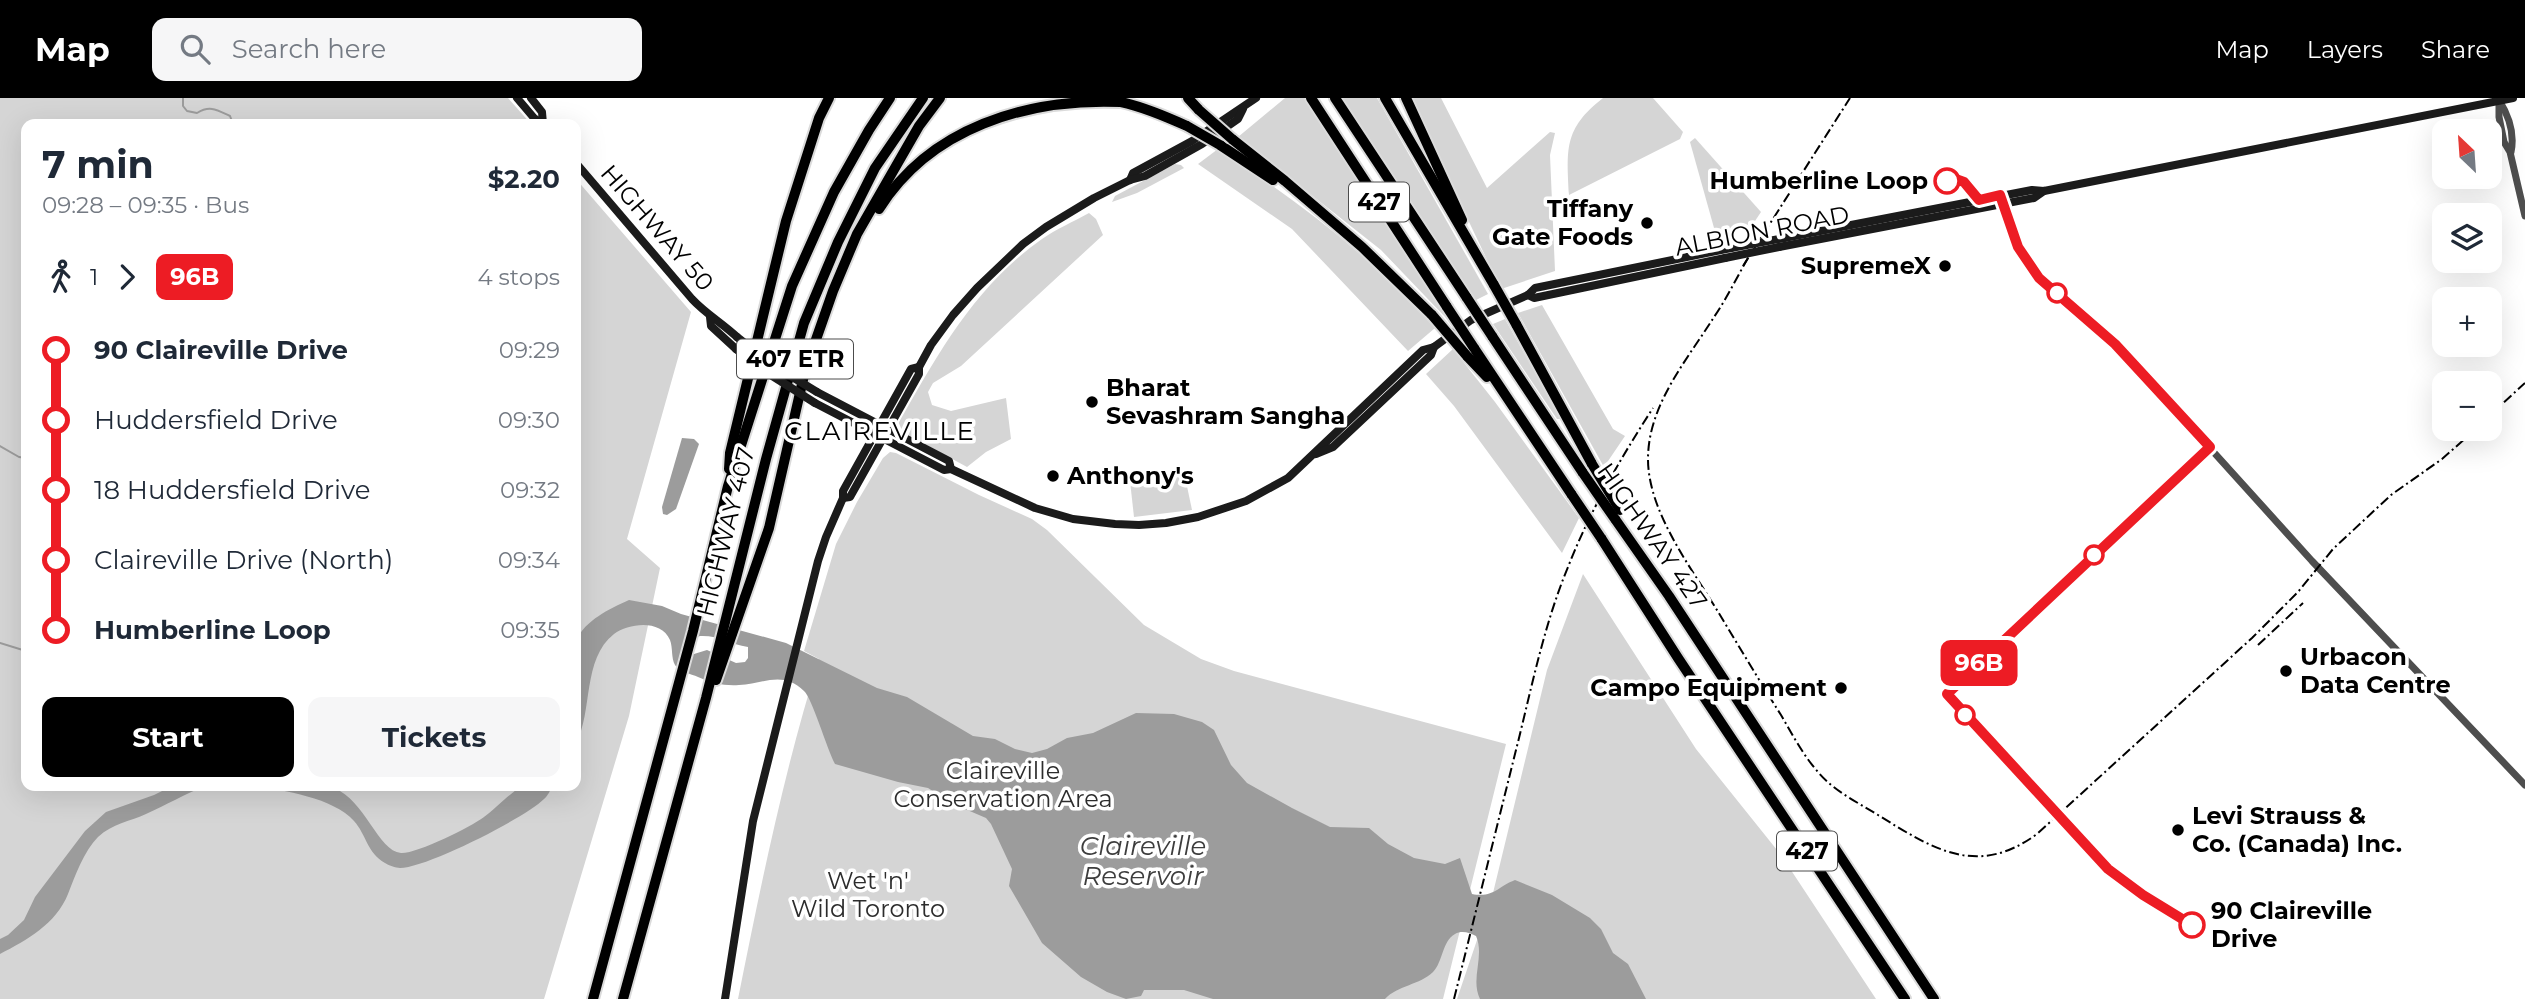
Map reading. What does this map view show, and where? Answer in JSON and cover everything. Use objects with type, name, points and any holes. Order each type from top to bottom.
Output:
[{"type":"highway","points":[[728,486],[730,453],[786,221],[819,118],[829,98]]},
{"type":"highway","name":"HIGHWAY 407","points":[[593,999],[699,608],[728,486],[792,286],[834,192],[890,98]]},
{"type":"highway","name":"HIGHWAY 407","points":[[731,616],[804,323],[838,242],[875,168],[923,98]]},
{"type":"highway","points":[[623,999],[706,698],[719,675],[731,616],[769,528],[815,338],[857,234],[919,126],[940,98]]},
{"type":"highway","points":[[1188,98],[1232,139],[1362,247],[1471,352]]},
{"type":"highway","name":"427","points":[[1311,98],[1447,307],[1471,352]]},
{"type":"highway","name":"HIGHWAY 427","points":[[1335,98],[1583,473],[1617,515],[1629,538],[1934,999]]},
{"type":"highway","points":[[1385,98],[1516,324],[1617,515]]},
{"type":"highway","points":[[1406,98],[1494,285]]},
{"type":"highway","points":[[852,248],[911,168],[943,139],[977,119],[1010,107],[1042,100],[1119,102],[1158,113],[1220,145],[1305,200]]},
{"type":"highway","name":"HIGHWAY 427","points":[[1471,352],[1510,403],[1601,538],[1904,998]]},
{"type":"main road","points":[[517,98],[536,119]]},
{"type":"main road","points":[[531,98],[542,111],[543,119]]},
{"type":"main road","points":[[725,999],[753,821],[826,537],[843,498],[843,491],[919,374],[919,367],[953,315],[1023,244],[1077,208],[1130,180],[1133,173],[1192,141],[1256,98]]},
{"type":"main road","name":"ALBION ROAD","points":[[1528,295],[1534,298],[1779,247],[2032,190],[2044,191],[2513,98]]},
{"type":"main road","name":"HIGHWAY 50","points":[[581,169],[710,317],[718,319],[779,369],[884,428]]},
{"type":"main road","name":"ALBION ROAD","points":[[879,436],[944,470],[951,469],[1051,513],[1115,524],[1153,524],[1198,517],[1247,501],[1288,478],[1423,350],[1434,347],[1471,320],[1528,295],[1535,288],[1731,248],[2001,199]]},
{"type":"main road","name":"HIGHWAY 50","points":[[710,317],[711,326],[766,372],[815,403],[879,436]]},
{"type":"main road","name":"ALBION ROAD","points":[[884,428],[949,461],[951,469]]},
{"type":"street","points":[[2499,100],[2509,115],[2513,142],[2510,152],[2525,216]]},
{"type":"street","points":[[2001,199],[2018,247],[2039,278],[2115,344],[2318,568],[2525,785]]},
{"type":"green space","points":[[0,98],[508,98],[527,119],[21,119],[21,791],[581,791],[581,185],[691,312],[627,539],[660,568],[629,716],[544,999],[0,999]]},
{"type":"green space","points":[[1285,98],[1306,98],[1451,317],[1447,319],[1381,250],[1238,137]]},
{"type":"green space","points":[[1340,98],[1377,98],[1488,294],[1474,301]]},
{"type":"green space","points":[[1410,98],[1441,98],[1487,188],[1550,132],[1555,133],[1550,155],[1555,271],[1501,289]]},
{"type":"green space","points":[[1603,98],[1653,98],[1683,132],[1680,139],[1569,195],[1570,141],[1581,120]]},
{"type":"green space","points":[[1695,138],[1761,212],[1751,227],[1716,235],[1690,142]]},
{"type":"green space","points":[[1218,149],[1333,231],[1386,277],[1435,328],[1408,351],[1292,229],[1198,164]]},
{"type":"green space","points":[[1175,164],[1184,168],[1137,193],[1112,202],[1115,196]]},
{"type":"green space","points":[[1089,213],[1096,219],[1103,235],[961,366],[933,383],[928,392],[932,405],[951,411],[1006,398],[1011,439],[986,452],[967,467],[901,431],[898,424],[913,398],[943,348],[977,300],[1018,258],[1042,239]]},
{"type":"green space","points":[[1542,305],[1613,429],[1625,436],[1604,467],[1518,313]]},
{"type":"green space","points":[[1505,319],[1560,419],[1557,419],[1493,324]]},
{"type":"green space","points":[[1453,349],[1579,518],[1562,553],[1454,406],[1426,374]]},
{"type":"green space","name":"Claireville Conservation Area","points":[[890,452],[1032,519],[1047,530],[1144,625],[1201,659],[1234,671],[1506,744],[1443,999],[738,999],[784,785],[819,659],[804,651],[836,544],[857,502],[883,458]]},
{"type":"green space","points":[[1184,472],[1192,510],[1134,517],[1130,481]]},
{"type":"green space","points":[[1583,574],[1696,749],[1781,855],[1876,999],[1457,999],[1493,893],[1547,670]]},
{"type":"water","points":[[682,438],[694,439],[699,444],[676,509],[667,515],[663,514],[662,507]]},
{"type":"water","name":"Claireville Reservoir","points":[[629,600],[662,606],[681,614],[786,643],[877,688],[907,697],[973,736],[995,739],[1015,749],[1032,753],[1047,749],[1067,738],[1093,733],[1136,713],[1174,714],[1202,722],[1214,730],[1231,765],[1247,783],[1292,808],[1330,827],[1369,828],[1388,844],[1414,858],[1445,864],[1460,858],[1472,894],[1491,893],[1515,880],[1552,895],[1590,918],[1601,929],[1613,953],[1628,964],[1646,999],[1480,999],[1476,984],[1479,951],[1476,936],[1463,932],[1455,934],[1447,941],[1433,972],[1385,999],[1213,999],[1184,990],[1144,990],[1141,996],[1126,999],[1107,992],[1081,977],[1042,943],[1009,886],[1012,869],[986,818],[951,803],[928,788],[835,764],[811,703],[804,691],[788,681],[733,685],[708,681],[675,665],[666,633],[652,626],[628,627],[614,634],[597,657],[581,730],[581,632],[606,611]],"holes":[[[700,636],[748,647],[748,658],[745,662],[736,663],[707,650],[694,654],[686,653],[693,639]]]},
{"type":"water","points":[[162,791],[194,791],[115,826],[98,837],[84,856],[63,905],[56,914],[30,937],[0,954],[0,939],[24,920],[35,897],[85,831],[106,812]]},
{"type":"water","points":[[284,791],[340,791],[354,803],[385,844],[401,853],[430,845],[468,827],[515,791],[550,791],[533,807],[497,829],[431,860],[400,868],[379,859],[354,821],[345,813],[307,796]]},
{"type":"waterway","points":[[183,98],[183,106],[187,111],[197,113],[206,109],[217,110],[231,119]]},
{"type":"waterway","points":[[0,446],[21,457]]},
{"type":"waterway","points":[[0,643],[21,649]]},
{"type":"railway","points":[[1743,266],[1850,98]]},
{"type":"railway","points":[[1748,258],[1671,384],[1655,420],[1648,459],[1655,500],[1685,560],[1807,759],[1818,772],[1838,791],[1898,827],[1937,848],[1956,854],[1995,854],[2015,847],[2037,834],[2252,638],[2298,592],[2333,549],[2391,495],[2462,441]]},
{"type":"railway","points":[[2502,404],[2525,383]]},
{"type":"railway","points":[[1454,999],[1552,611],[1596,506],[1653,408]]},
{"type":"railway","points":[[2258,645],[2303,603]]},
{"type":"bus line","name":"96B","points":[[1947,181],[1953,178],[1964,182],[1979,200],[2000,195],[2018,247],[2039,278],[2115,344],[2210,447],[1947,694],[2108,869],[2143,895],[2192,925]]},
{"type":"place","name":"Humberline Loop","points":[[1947,181]]},
{"type":"place","name":"Tiffany Gate Foods","points":[[1647,223]]},
{"type":"place","name":"SupremeX","points":[[1945,266]]},
{"type":"place","name":"Bharat Sevashram Sangha","points":[[1092,402]]},
{"type":"place","name":"Anthony's","points":[[1053,476]]},
{"type":"place","name":"Urbacon Data Centre","points":[[2286,671]]},
{"type":"place","name":"Campo Equipment","points":[[1841,688]]},
{"type":"place","name":"Levi Strauss & Co. (Canada) Inc.","points":[[2178,830]]},
{"type":"place","name":"90 Claireville Drive","points":[[2192,925]]},
{"type":"district","name":"CLAIREVILLE","points":[[880,431]]},
{"type":"park label","name":"Wet 'n' Wild Toronto","points":[[868,895]]}]
